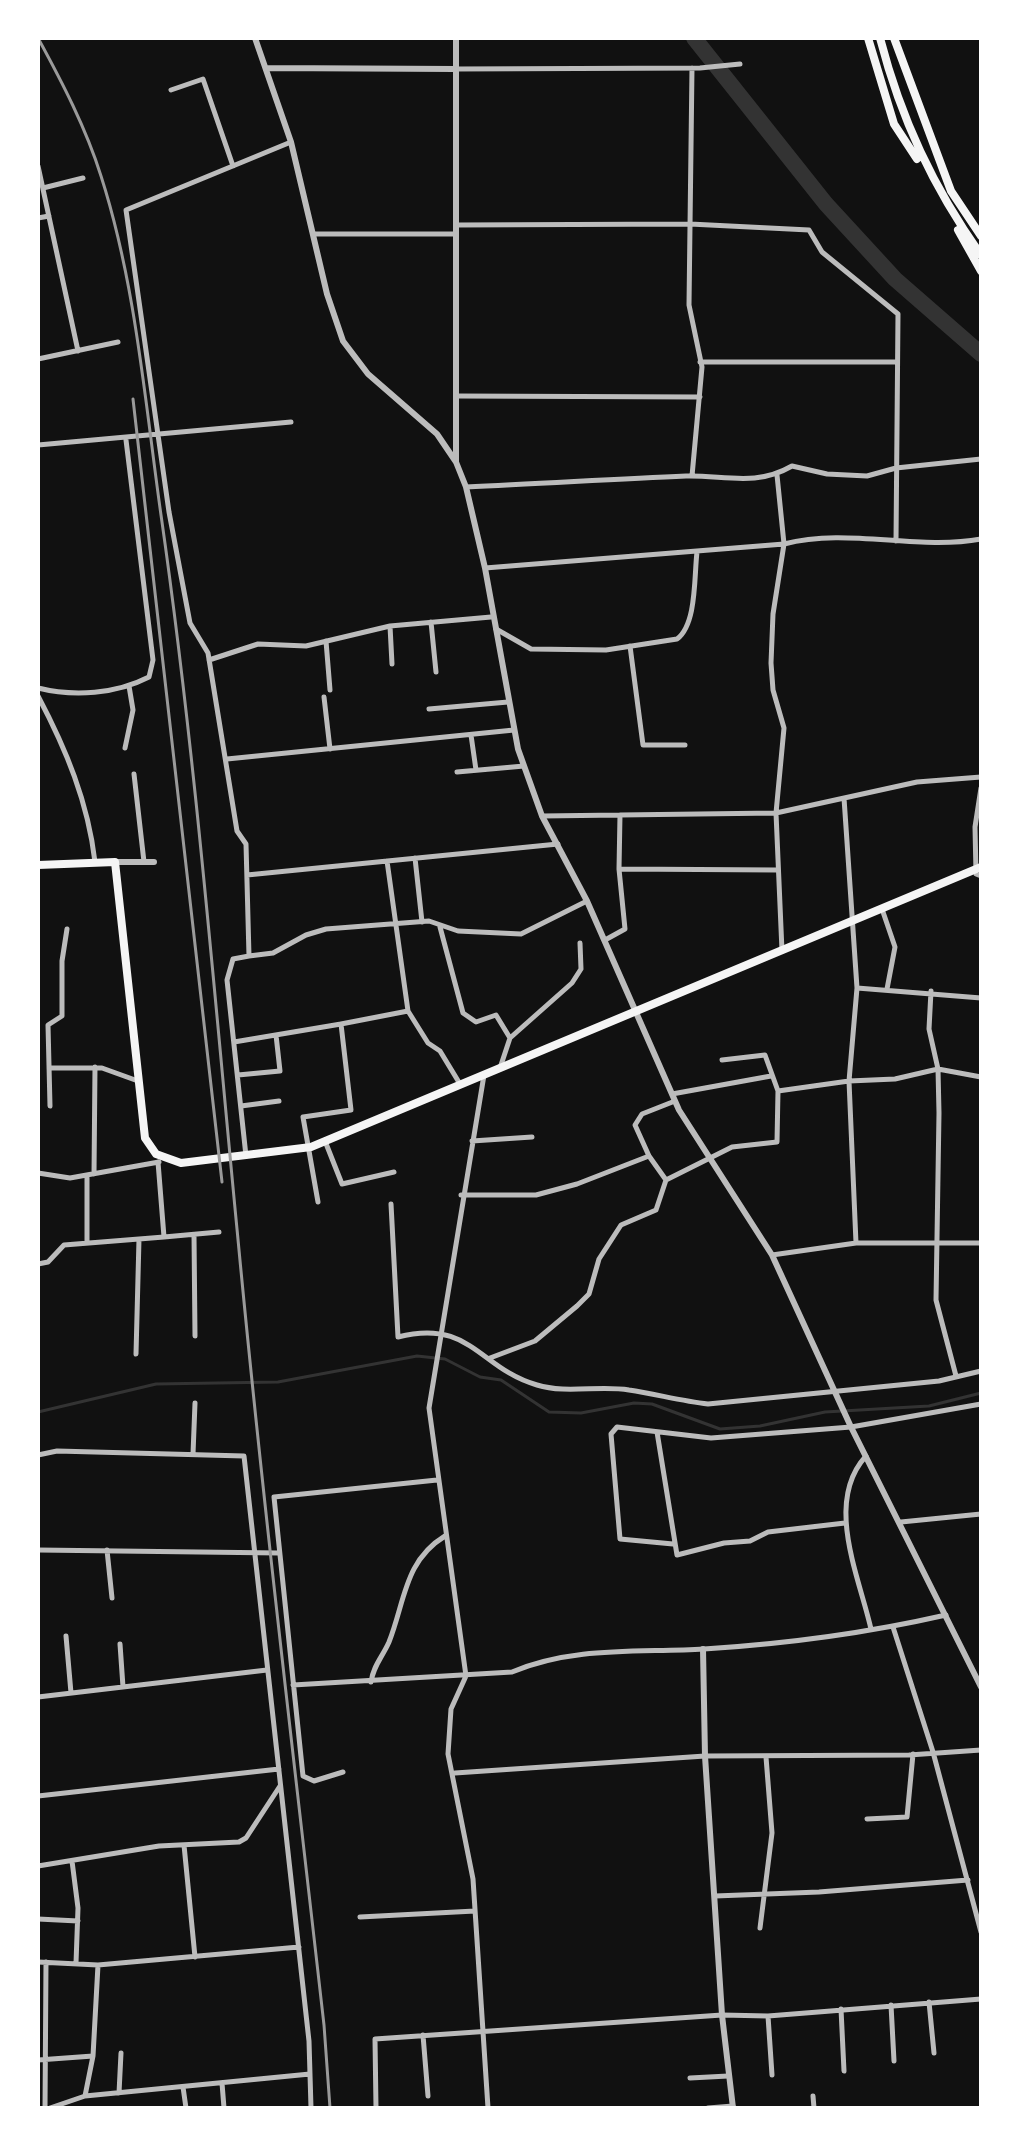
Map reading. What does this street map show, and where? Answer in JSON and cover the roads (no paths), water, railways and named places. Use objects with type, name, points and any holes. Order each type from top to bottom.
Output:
[{"type":"main road","points":[[868,38],[894,124],[933,183]]},
{"type":"main road","points":[[880,38],[904,121],[933,183],[981,271]]},
{"type":"main road","points":[[894,38],[951,191],[981,236]]},
{"type":"main road","points":[[951,191],[981,228]]},
{"type":"main road","points":[[944,203],[981,255]]},
{"type":"main road","points":[[38,865],[115,862],[145,1138],[160,1160],[181,1163],[309,1147],[979,871]]},
{"type":"street","points":[[255,38],[291,142],[327,294],[343,341],[368,374],[437,434],[456,462],[466,487],[485,568],[491,617],[514,730],[542,816],[587,901],[673,1098],[707,1158],[772,1255],[851,1427],[981,1687]]},
{"type":"street","points":[[456,38],[456,462]]},
{"type":"street","points":[[266,68],[692,68],[738,65]]},
{"type":"street","points":[[692,68],[689,305],[700,362],[700,397],[692,476]]},
{"type":"street","points":[[171,90],[203,79],[233,166]]},
{"type":"street","points":[[249,956],[246,844],[237,831],[209,660],[190,623],[169,512],[126,210],[291,142]]},
{"type":"street","points":[[38,166],[78,351]]},
{"type":"street","points":[[43,188],[83,178]]},
{"type":"street","points":[[38,218],[49,216]]},
{"type":"street","points":[[457,225],[690,224],[809,230],[822,252],[898,314],[896,541]]},
{"type":"street","points":[[314,234],[456,234]]},
{"type":"street","points":[[38,359],[118,342]]},
{"type":"street","points":[[700,362],[897,362]]},
{"type":"street","points":[[457,396],[700,397]]},
{"type":"street","points":[[38,445],[160,437],[291,422]]},
{"type":"street","points":[[38,688],[59,693],[129,686],[149,677],[153,660],[126,440]]},
{"type":"street","points":[[466,487],[692,476],[740,481],[777,475],[792,466],[827,474],[867,476],[896,468],[981,459]]},
{"type":"street","points":[[777,475],[784,544],[773,614],[771,663],[773,690],[784,728],[776,813],[782,952]]},
{"type":"street","points":[[485,568],[784,544],[810,537],[896,541],[981,539]]},
{"type":"street","points":[[494,628],[531,649],[606,650],[677,639],[684,634],[697,552]]},
{"type":"street","points":[[209,660],[258,644],[306,646],[390,626],[491,617]]},
{"type":"street","points":[[431,622],[436,672]]},
{"type":"street","points":[[390,626],[392,664]]},
{"type":"street","points":[[326,641],[330,690]]},
{"type":"street","points":[[630,646],[643,745],[685,745]]},
{"type":"street","points":[[125,748],[133,710],[129,686]]},
{"type":"street","points":[[38,696],[65,747],[91,827],[95,863]]},
{"type":"street","points":[[324,697],[330,749]]},
{"type":"street","points":[[429,709],[508,702]]},
{"type":"street","points":[[227,759],[514,730]]},
{"type":"street","points":[[471,735],[476,770]]},
{"type":"street","points":[[457,772],[524,766]]},
{"type":"street","points":[[134,774],[144,862]]},
{"type":"street","points":[[542,816],[776,813],[917,782],[981,777]]},
{"type":"street","points":[[979,871],[975,827],[981,788]]},
{"type":"street","points":[[844,798],[857,988],[849,1081],[856,1243]]},
{"type":"street","points":[[605,940],[621,935],[625,929],[619,869],[620,815]]},
{"type":"street","points":[[247,875],[558,844]]},
{"type":"street","points":[[415,858],[422,922]]},
{"type":"street","points":[[387,861],[393,924],[408,1011],[428,1043],[440,1051],[460,1084]]},
{"type":"street","points":[[115,862],[154,862]]},
{"type":"street","points":[[619,869],[777,870]]},
{"type":"street","points":[[246,1157],[227,980],[229,963],[273,953],[306,935],[326,929],[422,922],[484,934],[521,934],[587,901]]},
{"type":"street","points":[[882,909],[895,947],[887,989]]},
{"type":"street","points":[[440,926],[463,1013],[476,1022],[496,1015],[510,1038]]},
{"type":"street","points":[[50,1106],[48,1025],[62,1016],[62,961],[67,929]]},
{"type":"street","points":[[500,1068],[510,1038],[572,983],[581,969],[580,943]]},
{"type":"street","points":[[857,988],[931,991],[981,998]]},
{"type":"street","points":[[931,991],[929,1029],[938,1069],[936,1300],[956,1376]]},
{"type":"street","points":[[234,1042],[408,1011]]},
{"type":"street","points":[[318,1202],[303,1117],[351,1110],[341,1024]]},
{"type":"street","points":[[237,1075],[280,1071],[276,1035]]},
{"type":"street","points":[[489,1358],[535,1341],[589,1294],[599,1259],[621,1225],[656,1210],[666,1180],[732,1147],[777,1142],[778,1091],[765,1055],[722,1060]]},
{"type":"street","points":[[49,1068],[95,1067],[138,1081]]},
{"type":"street","points":[[87,1243],[95,1067]]},
{"type":"street","points":[[778,1091],[849,1081],[895,1079],[938,1069],[981,1077]]},
{"type":"street","points":[[484,1074],[461,1195],[429,1408],[466,1676],[448,1725],[448,1754],[469,1846],[488,2108]]},
{"type":"street","points":[[666,1180],[649,1156],[635,1125],[642,1114],[673,1098],[771,1076]]},
{"type":"street","points":[[241,1106],[279,1101]]},
{"type":"street","points":[[472,1141],[532,1137]]},
{"type":"street","points":[[325,1141],[344,1185],[394,1172]]},
{"type":"street","points":[[461,1195],[536,1195],[577,1184],[649,1156]]},
{"type":"street","points":[[38,1173],[62,1178],[160,1160],[164,1237]]},
{"type":"street","points":[[391,1204],[398,1337],[440,1332],[461,1339],[537,1385],[628,1390],[676,1401],[708,1404],[837,1392],[981,1371]]},
{"type":"street","points":[[38,1264],[48,1262],[60,1246],[219,1232]]},
{"type":"street","points":[[194,1235],[195,1336]]},
{"type":"street","points":[[136,1354],[139,1239]]},
{"type":"street","points":[[772,1255],[856,1243],[981,1243]]},
{"type":"street","points":[[193,1455],[195,1403]]},
{"type":"street","points":[[673,1544],[620,1539],[611,1434],[617,1427],[711,1438],[851,1427],[981,1404]]},
{"type":"street","points":[[657,1432],[677,1555],[724,1543],[750,1541],[768,1532],[845,1523]]},
{"type":"street","points":[[38,1455],[57,1451],[244,1456],[299,1947],[311,2108]]},
{"type":"street","points":[[866,1456],[853,1471],[849,1482],[845,1523],[871,1629]]},
{"type":"street","points":[[343,1772],[314,1781],[303,1776],[274,1497],[437,1480]]},
{"type":"street","points":[[901,1522],[981,1514]]},
{"type":"street","points":[[371,1682],[396,1624],[401,1593],[427,1547],[445,1536]]},
{"type":"street","points":[[38,1550],[279,1553]]},
{"type":"street","points":[[107,1550],[112,1598]]},
{"type":"street","points":[[293,1685],[512,1672],[544,1659],[581,1652],[703,1649],[893,1627],[946,1615]]},
{"type":"street","points":[[893,1627],[933,1752],[981,1932]]},
{"type":"street","points":[[66,1636],[71,1693]]},
{"type":"street","points":[[120,1644],[123,1687]]},
{"type":"street","points":[[703,1649],[705,1756],[722,2015],[733,2107],[708,2108]]},
{"type":"street","points":[[38,1697],[268,1670]]},
{"type":"street","points":[[454,1773],[705,1756],[913,1754],[981,1750]]},
{"type":"street","points":[[867,1819],[907,1817],[913,1754]]},
{"type":"street","points":[[760,1928],[772,1833],[766,1757]]},
{"type":"street","points":[[38,1796],[279,1769]]},
{"type":"street","points":[[38,1866],[184,1845],[239,1842],[246,1838],[280,1785]]},
{"type":"street","points":[[184,1845],[195,1957]]},
{"type":"street","points":[[72,1861],[78,1921],[76,1963]]},
{"type":"street","points":[[715,1896],[766,1891],[819,1892],[968,1880]]},
{"type":"street","points":[[360,1917],[475,1911]]},
{"type":"street","points":[[38,1919],[78,1921]]},
{"type":"street","points":[[38,1962],[98,1965],[299,1947]]},
{"type":"street","points":[[46,1962],[48,2108],[85,2096],[310,2074]]},
{"type":"street","points":[[85,2096],[93,2056],[98,1965]]},
{"type":"street","points":[[376,2108],[375,2039],[722,2015],[768,2016],[981,1999]]},
{"type":"street","points":[[929,2002],[934,2053]]},
{"type":"street","points":[[891,2005],[894,2061]]},
{"type":"street","points":[[841,2009],[844,2071]]},
{"type":"street","points":[[768,2016],[772,2075]]},
{"type":"street","points":[[423,2035],[428,2096]]},
{"type":"street","points":[[119,2093],[121,2053]]},
{"type":"street","points":[[38,2060],[93,2056]]},
{"type":"street","points":[[690,2078],[728,2076]]},
{"type":"street","points":[[222,2083],[224,2108]]},
{"type":"street","points":[[183,2087],[186,2108]]},
{"type":"street","points":[[813,2096],[814,2108]]},
{"type":"waterway","points":[[694,38],[826,204],[895,279],[981,354]]},
{"type":"waterway","points":[[38,1412],[156,1384],[278,1382],[417,1356],[445,1359],[480,1377],[501,1380],[549,1412],[581,1413],[634,1403],[652,1404],[720,1429],[760,1426],[825,1412],[929,1406],[981,1393]]},
{"type":"railway","points":[[38,38],[81,123],[101,176],[123,259],[144,387],[194,782],[247,1329],[324,2025],[330,2108]]},
{"type":"railway","points":[[133,399],[222,1182]]}]
